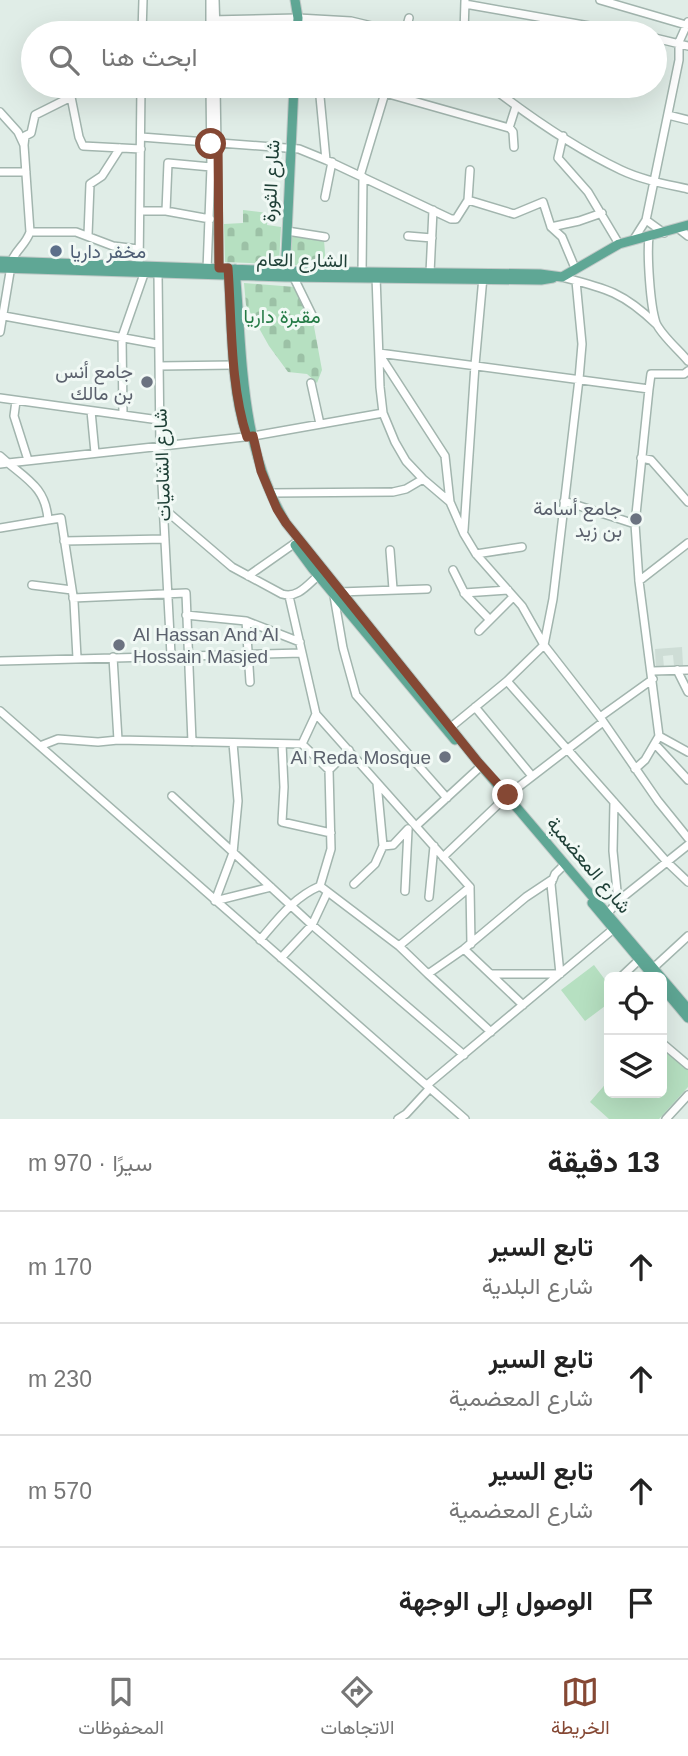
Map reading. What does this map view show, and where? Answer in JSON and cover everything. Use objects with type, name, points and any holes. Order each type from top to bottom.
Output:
[{"type":"main road","points":[[295,0],[298,21]]},
{"type":"main road","name":"شارع الثورة","points":[[288,275],[287,231],[293,98]]},
{"type":"main road","points":[[562,277],[619,244],[683,227]]},
{"type":"main road","name":"الشارع العام","points":[[0,261],[12,265],[207,271]]},
{"type":"main road","name":"الشارع العام","points":[[0,268],[12,265]]},
{"type":"main road","name":"الشارع العام","points":[[141,271],[158,274],[226,270],[288,275],[541,280],[562,277]]},
{"type":"main road","name":"شارع المعضمية","points":[[226,270],[234,365],[242,420],[277,509],[296,542]]},
{"type":"main road","name":"شارع المعضمية","points":[[226,270],[250,437],[271,503],[321,574],[652,972]]},
{"type":"main road","points":[[376,276],[430,272],[483,277]]},
{"type":"main road","name":"شارع المعضمية","points":[[449,729],[479,768],[608,913],[639,960],[652,972]]},
{"type":"main road","name":"شارع المعضمية","points":[[667,990],[687,1014]]},
{"type":"main road","name":"شارع المعضمية","points":[[667,992],[687,1014]]},
{"type":"street","points":[[142,21],[143,0]]},
{"type":"street","points":[[213,0],[213,20],[298,18],[351,21]]},
{"type":"street","points":[[600,0],[687,23],[679,42],[679,60],[646,220],[634,239]]},
{"type":"street","points":[[464,21],[465,2],[566,21]]},
{"type":"street","points":[[667,40],[688,46]]},
{"type":"street","points":[[0,332],[15,253],[27,242],[30,232],[25,135],[31,133],[36,116],[69,98]]},
{"type":"street","points":[[71,98],[83,146],[141,149]]},
{"type":"street","points":[[123,415],[122,337],[141,271],[138,249],[141,98]]},
{"type":"street","points":[[210,98],[226,270]]},
{"type":"street","points":[[207,271],[216,98]]},
{"type":"street","points":[[321,98],[329,161],[325,197]]},
{"type":"street","points":[[362,275],[361,176],[383,98]]},
{"type":"street","points":[[402,98],[509,127],[513,132],[514,147]]},
{"type":"street","points":[[506,98],[562,136],[622,170],[654,182],[688,189]]},
{"type":"street","points":[[509,127],[516,106]]},
{"type":"street","points":[[0,112],[18,132],[24,145]]},
{"type":"street","points":[[668,116],[688,120]]},
{"type":"street","points":[[562,136],[558,158],[588,192],[619,244]]},
{"type":"street","points":[[141,137],[290,149],[329,161],[451,219],[456,219],[468,200],[470,170]]},
{"type":"street","points":[[88,235],[90,184],[102,176],[120,148]]},
{"type":"street","points":[[166,211],[168,163],[211,167]]},
{"type":"street","points":[[0,172],[26,172]]},
{"type":"street","points":[[468,200],[514,214],[543,202],[551,227],[562,237],[575,268]]},
{"type":"street","points":[[430,272],[433,210]]},
{"type":"street","points":[[140,211],[166,211],[210,219]]},
{"type":"street","points":[[551,227],[579,222],[602,213]]},
{"type":"street","points":[[646,220],[664,233]]},
{"type":"street","points":[[683,227],[688,236]]},
{"type":"street","points":[[287,231],[325,237]]},
{"type":"street","points":[[30,232],[76,232],[113,246],[138,249]]},
{"type":"street","points":[[408,236],[432,238]]},
{"type":"street","points":[[649,236],[652,304],[657,325]]},
{"type":"street","points":[[208,257],[226,270]]},
{"type":"street","name":"شارع الشاميات","points":[[158,274],[159,420],[171,655]]},
{"type":"street","points":[[288,275],[316,321]]},
{"type":"street","points":[[376,276],[383,413],[395,442],[407,461],[450,502]]},
{"type":"street","points":[[464,534],[474,365],[483,277]]},
{"type":"street","points":[[562,277],[612,291],[635,304],[688,360]]},
{"type":"street","points":[[449,729],[507,681],[544,645],[553,599],[579,379],[582,344],[576,281]]},
{"type":"street","points":[[4,316],[157,344]]},
{"type":"street","points":[[674,344],[688,351]]},
{"type":"street","points":[[379,353],[649,389]]},
{"type":"street","points":[[379,353],[445,456],[450,502],[464,534],[477,554],[508,590],[544,645],[688,838]]},
{"type":"street","points":[[159,366],[234,365]]},
{"type":"street","points":[[635,769],[645,760],[659,736],[639,581],[635,524],[651,374],[688,372]]},
{"type":"street","points":[[312,383],[320,424]]},
{"type":"street","points":[[0,398],[159,420]]},
{"type":"street","points":[[16,401],[14,416],[28,460]]},
{"type":"street","points":[[91,411],[95,453]]},
{"type":"street","points":[[4,463],[250,437],[383,413]]},
{"type":"street","points":[[0,456],[4,463],[41,493],[47,504],[48,520]]},
{"type":"street","points":[[641,458],[651,460],[688,502]]},
{"type":"street","points":[[271,494],[393,492],[406,489],[423,479]]},
{"type":"street","points":[[564,501],[635,524]]},
{"type":"street","points":[[163,508],[218,556],[248,576],[289,596],[298,594],[321,574]]},
{"type":"street","points":[[0,528],[61,518],[72,594],[77,658]]},
{"type":"street","points":[[64,541],[165,539]]},
{"type":"street","points":[[248,576],[296,542]]},
{"type":"street","points":[[639,581],[688,543]]},
{"type":"street","points":[[477,554],[522,547]]},
{"type":"street","points":[[390,550],[393,589]]},
{"type":"street","points":[[453,570],[464,593],[490,620]]},
{"type":"street","points":[[32,585],[72,594],[186,593],[192,742]]},
{"type":"street","points":[[428,590],[393,589],[337,593],[343,649],[356,695],[447,798]]},
{"type":"street","points":[[464,593],[508,590]]},
{"type":"street","points":[[289,596],[316,714],[413,827],[434,846],[470,887],[468,946],[523,1005]]},
{"type":"street","points":[[479,631],[513,597]]},
{"type":"street","points":[[186,615],[246,621],[300,642]]},
{"type":"street","points":[[246,621],[250,682]]},
{"type":"street","points":[[0,660],[302,653]]},
{"type":"street","points":[[113,657],[118,740]]},
{"type":"street","points":[[677,670],[688,692]]},
{"type":"street","points":[[443,857],[506,797],[568,749],[653,675],[688,670]]},
{"type":"street","points":[[507,681],[667,862],[688,882]]},
{"type":"street","points":[[475,707],[532,776]]},
{"type":"street","points":[[0,711],[465,1119]]},
{"type":"street","points":[[302,744],[316,714]]},
{"type":"street","points":[[659,736],[688,752]]},
{"type":"street","points":[[40,746],[58,739],[98,742],[118,740],[302,744],[330,770]]},
{"type":"street","points":[[215,901],[233,853],[238,802],[233,743]]},
{"type":"street","points":[[282,744],[282,822],[331,833]]},
{"type":"street","points":[[655,744],[688,780]]},
{"type":"street","points":[[320,886],[331,849],[330,770],[349,750]]},
{"type":"street","points":[[383,846],[393,845],[479,768]]},
{"type":"street","points":[[354,884],[375,863],[383,846],[377,782]]},
{"type":"street","points":[[172,796],[312,925],[464,1055]]},
{"type":"street","points":[[614,802],[613,851],[618,901]]},
{"type":"street","points":[[405,891],[413,827]]},
{"type":"street","points":[[608,913],[618,901],[688,845]]},
{"type":"street","points":[[429,897],[434,846]]},
{"type":"street","points":[[428,974],[552,879],[562,867]]},
{"type":"street","points":[[552,879],[560,974]]},
{"type":"street","points":[[320,886],[399,946],[491,1032]]},
{"type":"street","points":[[260,940],[290,905],[306,892],[320,886]]},
{"type":"street","points":[[215,901],[271,887]]},
{"type":"street","points":[[399,946],[470,887]]},
{"type":"street","points":[[281,958],[312,925],[327,893]]},
{"type":"street","points":[[398,1119],[406,1114],[428,1086],[616,927]]},
{"type":"street","points":[[652,972],[688,936]]},
{"type":"street","points":[[626,972],[639,960]]},
{"type":"street","points":[[492,974],[560,974]]},
{"type":"street","points":[[667,1047],[688,1065]]},
{"type":"street","points":[[667,1119],[688,1095]]},
{"type":"shaded area","points":[[682,647],[683,665],[674,666],[673,655],[663,656],[664,668],[656,669],[655,649]]},
{"type":"green space","points":[[243,210],[268,213],[267,225],[281,227],[279,264],[225,262],[224,224],[243,223]]},
{"type":"green space","points":[[292,233],[324,240],[326,266],[290,265]]},
{"type":"green space","name":"مقبرة داريا","points":[[244,283],[295,287],[313,321],[322,370],[317,383],[307,374],[288,372],[269,346],[246,305]]},
{"type":"green space","points":[[594,965],[604,978],[604,1007],[585,1021],[561,990]]},
{"type":"green space","points":[[667,1048],[688,1067],[688,1087],[659,1119],[609,1119],[590,1102],[604,1086],[604,1098],[667,1098]]},
{"type":"place","name":"مخفر داريا","points":[[56,251]]},
{"type":"place","name":"جامع أنس بن مالك","points":[[147,382]]},
{"type":"place","name":"جامع أسامة بن زيد","points":[[636,519]]},
{"type":"place","name":"Al Hassan And Al Hossain Masjed","points":[[119,645]]},
{"type":"place","name":"Al Reda Mosque","points":[[445,757]]},
{"type":"route","points":[[211,144],[218,144],[219,268],[228,268],[234,365],[242,420],[247,437],[253,436],[261,471],[277,509],[298,541],[508,795]]}]
